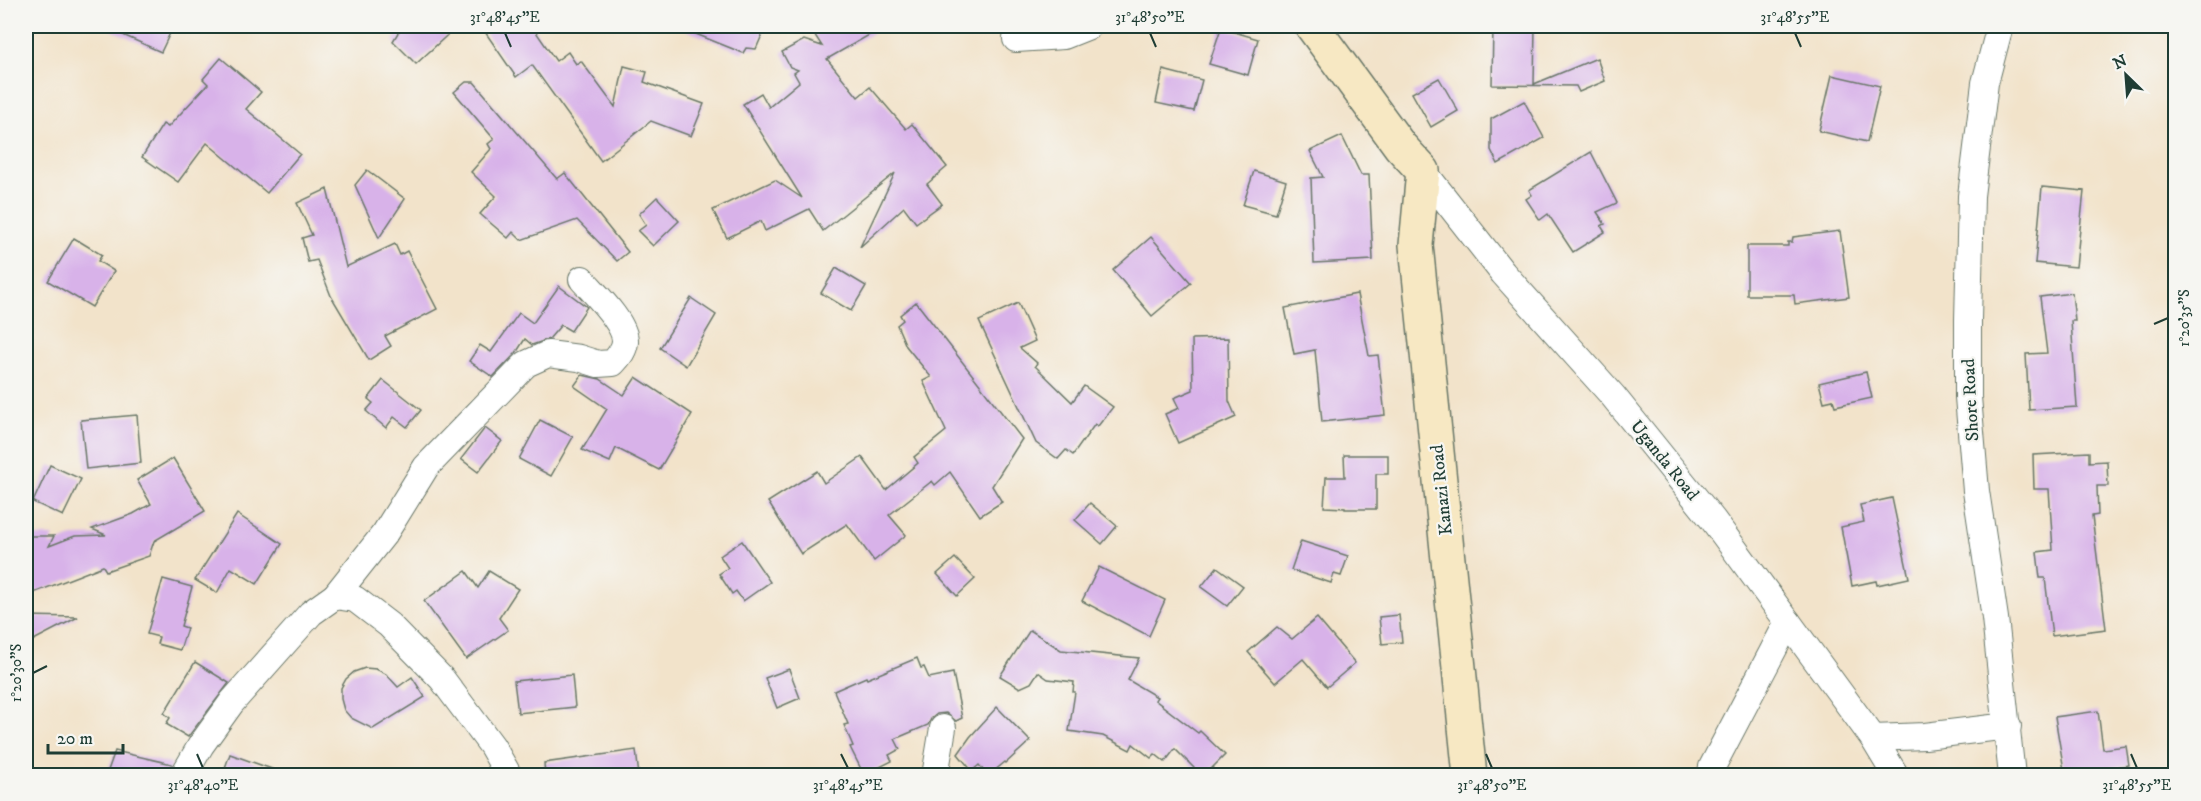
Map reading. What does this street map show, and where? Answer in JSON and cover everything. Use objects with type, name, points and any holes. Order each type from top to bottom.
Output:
[{"type":"main road","name":"Uganda Road","points":[[1312,26],[1400,146],[1423,171]]},
{"type":"main road","name":"Kanazi Road","points":[[1423,171],[1416,245],[1470,776]]},
{"type":"street","points":[[1016,39],[1064,36],[1089,26]]},
{"type":"street","name":"Shore Road","points":[[2000,26],[1985,83],[1971,196],[1968,397],[1976,491],[1995,618],[2012,776]]},
{"type":"street","name":"Uganda Road","points":[[1423,171],[1503,273],[1613,396],[1713,520],[1873,738],[1896,776]]},
{"type":"street","points":[[183,776],[201,745],[232,702],[311,613],[335,596],[385,533],[426,467],[525,364],[548,354],[579,358],[598,364],[613,363],[622,353],[625,340],[619,325],[609,309],[582,279]]},
{"type":"street","points":[[335,596],[356,599],[389,625],[442,679],[492,746],[509,776]]},
{"type":"street","points":[[1710,776],[1712,767],[1788,622]]},
{"type":"street","points":[[1873,738],[1925,736],[2008,726]]},
{"type":"street","points":[[935,776],[943,728]]},
{"type":"building","points":[[103,26],[159,26],[171,31],[161,52]]},
{"type":"building","points":[[402,26],[457,26],[416,64],[393,41]]},
{"type":"building","points":[[481,26],[532,26],[556,61],[568,52],[576,64],[581,61],[615,107],[624,66],[647,72],[644,82],[704,104],[691,136],[651,121],[601,161],[532,65],[516,77]]},
{"type":"building","points":[[676,26],[766,26],[756,49],[746,48],[743,53]]},
{"type":"building","points":[[809,26],[885,26],[827,59],[858,97],[870,87],[906,129],[912,124],[947,167],[927,184],[942,204],[916,223],[904,207],[860,247],[895,173],[823,231],[809,209],[765,231],[761,221],[727,238],[713,210],[775,180],[802,198],[743,104],[761,93],[769,107],[799,82],[794,73],[798,70],[790,67],[782,52],[804,40],[822,46]]},
{"type":"building","points":[[1493,26],[1535,26],[1534,84],[1597,58],[1605,81],[1579,92],[1576,86],[1492,85]]},
{"type":"building","points":[[1221,28],[1258,39],[1248,75],[1209,64]]},
{"type":"building","points":[[221,58],[261,92],[246,109],[300,154],[267,193],[207,143],[178,182],[142,157],[163,124],[168,127],[208,84],[203,79]]},
{"type":"building","points":[[1163,70],[1202,80],[1194,111],[1156,103]]},
{"type":"building","points":[[1832,75],[1880,86],[1867,142],[1819,131]]},
{"type":"building","points":[[1439,78],[1458,111],[1431,127],[1412,93]]},
{"type":"building","points":[[466,82],[474,82],[557,179],[565,173],[628,252],[617,261],[577,220],[521,240],[513,232],[508,238],[480,214],[496,196],[471,172],[491,149],[488,144],[494,139],[454,92]]},
{"type":"building","points":[[1524,101],[1544,138],[1498,164],[1491,150],[1491,119]]},
{"type":"building","points":[[1342,136],[1361,175],[1369,175],[1373,260],[1314,263],[1311,178],[1323,177],[1310,151]]},
{"type":"building","points":[[1591,152],[1617,203],[1597,212],[1605,224],[1601,226],[1605,232],[1573,252],[1548,214],[1540,220],[1526,199],[1532,195],[1529,190]]},
{"type":"building","points":[[367,170],[405,199],[379,238],[355,185]]},
{"type":"building","points":[[1254,171],[1286,181],[1276,214],[1243,205]]},
{"type":"building","points":[[2042,187],[2084,191],[2076,267],[2035,263]]},
{"type":"building","points":[[327,189],[346,267],[395,244],[400,255],[407,251],[437,309],[385,336],[391,346],[369,360],[331,296],[317,260],[308,262],[302,238],[312,235],[297,203]]},
{"type":"building","points":[[657,197],[679,221],[653,246],[638,231],[646,225],[639,214]]},
{"type":"building","points":[[1840,231],[1849,297],[1795,304],[1794,295],[1747,295],[1747,246],[1788,246],[1788,242],[1792,242],[1793,237]]},
{"type":"building","points":[[1151,237],[1191,283],[1152,316],[1113,270]]},
{"type":"building","points":[[74,238],[102,255],[98,261],[114,271],[92,307],[48,281]]},
{"type":"building","points":[[836,268],[866,286],[851,311],[821,293]]},
{"type":"building","points":[[559,286],[587,307],[571,331],[561,325],[549,339],[532,345],[525,339],[516,353],[493,377],[469,361],[480,345],[491,352],[519,313],[533,323]]},
{"type":"building","points":[[2072,293],[2075,321],[2071,321],[2077,407],[2029,410],[2026,354],[2047,353],[2040,297]]},
{"type":"building","points":[[1357,294],[1369,356],[1378,355],[1385,415],[1322,422],[1315,350],[1294,354],[1285,308]]},
{"type":"building","points":[[691,298],[716,315],[686,366],[660,348]]},
{"type":"building","points":[[916,302],[1022,439],[992,486],[1002,502],[980,516],[950,472],[935,485],[932,481],[889,515],[906,535],[874,561],[847,524],[801,554],[768,502],[817,471],[824,483],[862,457],[886,490],[918,463],[914,457],[946,431],[923,381],[931,377],[906,346],[897,325],[903,320],[900,315]]},
{"type":"building","points":[[1018,303],[1035,341],[1020,348],[1037,363],[1035,366],[1072,402],[1084,386],[1113,407],[1098,426],[1095,424],[1073,455],[1066,450],[1058,459],[1036,443],[979,321]]},
{"type":"building","points":[[1228,338],[1229,401],[1236,417],[1178,443],[1165,414],[1179,408],[1174,398],[1193,390],[1192,339]]},
{"type":"building","points":[[1866,372],[1872,398],[1835,406],[1833,400],[1824,402],[1819,383]]},
{"type":"building","points":[[582,375],[600,379],[624,395],[636,377],[692,414],[659,470],[616,448],[610,462],[582,450],[607,409],[574,386]]},
{"type":"building","points":[[383,380],[421,410],[407,427],[394,417],[386,428],[366,411],[373,403],[368,399]]},
{"type":"building","points":[[137,415],[141,463],[86,469],[81,420]]},
{"type":"building","points":[[540,420],[573,437],[551,476],[519,459]]},
{"type":"building","points":[[485,428],[502,441],[478,472],[461,459]]},
{"type":"building","points":[[2089,452],[2089,462],[2107,461],[2108,486],[2097,486],[2098,515],[2092,516],[2106,629],[2052,636],[2045,578],[2040,578],[2037,552],[2053,550],[2049,489],[2034,489],[2033,455]]},
{"type":"building","points":[[1344,455],[1388,455],[1388,474],[1376,474],[1376,509],[1324,507],[1326,477],[1345,477]]},
{"type":"building","points":[[173,458],[205,511],[154,541],[149,556],[106,571],[103,566],[26,596],[26,536],[54,536],[49,546],[75,536],[106,535],[92,529],[133,514],[151,504],[137,480]]},
{"type":"building","points":[[50,465],[81,479],[63,516],[33,502]]},
{"type":"building","points":[[1892,498],[1909,578],[1877,585],[1876,581],[1852,586],[1841,527],[1864,522],[1860,505]]},
{"type":"building","points":[[1090,503],[1117,526],[1102,544],[1075,520]]},
{"type":"building","points":[[237,514],[282,544],[257,584],[231,568],[217,593],[195,580]]},
{"type":"building","points":[[742,541],[770,582],[743,601],[736,591],[732,594],[719,574],[728,568],[720,556]]},
{"type":"building","points":[[1301,541],[1348,556],[1341,576],[1334,574],[1331,583],[1291,570]]},
{"type":"building","points":[[955,558],[975,579],[957,596],[937,574]]},
{"type":"building","points":[[1099,567],[1165,600],[1149,636],[1082,601]]},
{"type":"building","points":[[1217,567],[1243,586],[1227,606],[1201,587]]},
{"type":"building","points":[[466,571],[478,588],[489,571],[518,589],[499,618],[508,630],[466,659],[424,601]]},
{"type":"building","points":[[163,579],[192,587],[181,626],[187,628],[180,650],[157,644],[159,637],[147,634]]},
{"type":"building","points":[[1399,615],[1402,642],[1382,644],[1379,617]]},
{"type":"building","points":[[26,616],[78,617],[26,644]]},
{"type":"building","points":[[1317,618],[1355,663],[1327,687],[1303,659],[1275,683],[1248,652],[1277,627],[1292,639]]},
{"type":"building","points":[[1030,630],[1061,650],[1139,658],[1128,680],[1157,697],[1155,700],[1198,733],[1200,731],[1225,755],[1202,776],[1175,749],[1165,762],[1155,754],[1151,758],[1133,744],[1130,750],[1103,736],[1069,731],[1075,692],[1073,692],[1074,682],[1048,679],[1038,672],[1031,683],[1020,688],[1000,676]]},
{"type":"building","points":[[917,658],[929,678],[953,673],[962,718],[956,721],[946,713],[937,714],[928,725],[895,739],[900,749],[889,755],[892,761],[863,773],[850,747],[853,746],[844,725],[848,724],[834,691]]},
{"type":"building","points":[[195,662],[229,683],[188,737],[166,724],[170,718],[164,713]]},
{"type":"building","points":[[365,668],[376,669],[386,674],[398,687],[412,677],[425,697],[373,729],[351,718],[344,710],[341,699],[341,688],[346,679],[354,672]]},
{"type":"building","points":[[789,669],[800,698],[777,708],[765,678]]},
{"type":"building","points":[[572,675],[575,707],[518,713],[514,681]]},
{"type":"building","points":[[997,707],[1030,741],[988,776],[979,765],[972,771],[958,754]]},
{"type":"building","points":[[2098,711],[2103,749],[2126,746],[2129,765],[2109,768],[2110,776],[2065,776],[2055,717]]},
{"type":"building","points":[[636,750],[639,776],[545,776],[544,763]]},
{"type":"building","points":[[115,751],[172,764],[168,776],[106,776]]},
{"type":"building","points":[[230,754],[283,773],[282,776],[222,776]]}]
